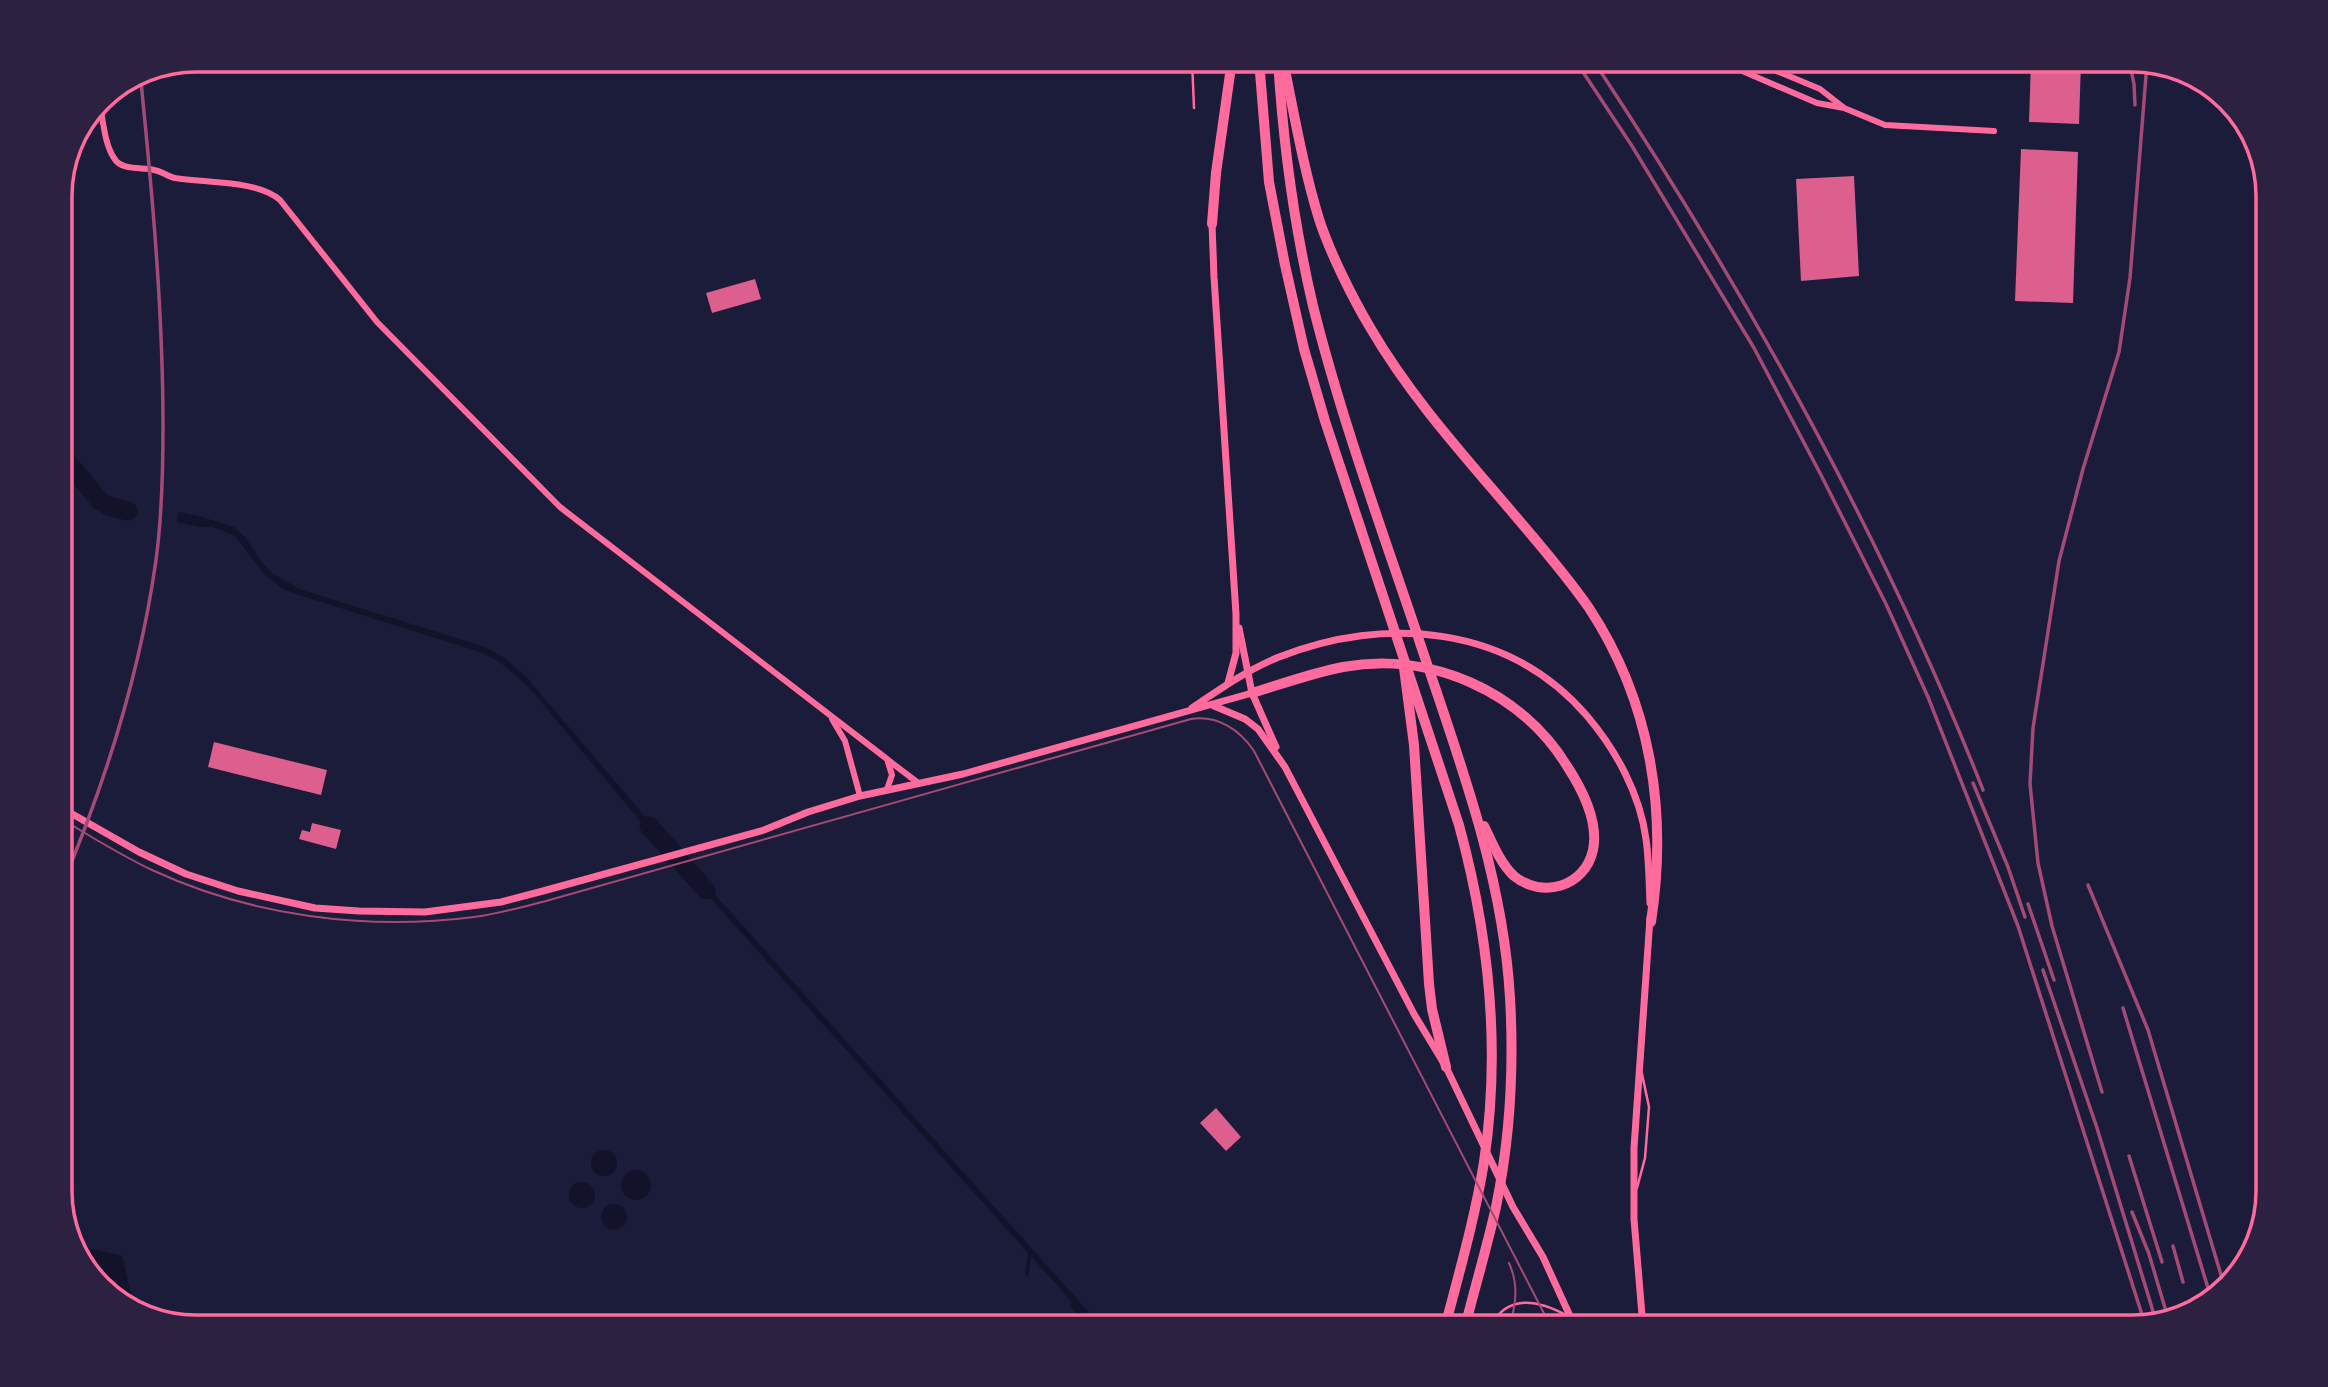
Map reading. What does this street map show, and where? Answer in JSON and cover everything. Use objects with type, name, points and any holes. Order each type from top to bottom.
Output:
[{"type":"main road","points":[[1213,224],[1216,173],[1230,72]]},
{"type":"main road","points":[[1260,72],[1269,182],[1294,311],[1325,421],[1459,825],[1480,915],[1491,1016],[1489,1112],[1484,1161],[1471,1226],[1448,1315]]},
{"type":"main road","points":[[1281,72],[1282,110],[1292,201],[1312,303],[1340,404],[1474,807],[1493,883],[1508,973],[1511,1030],[1506,1143],[1496,1206],[1468,1315]]},
{"type":"main road","points":[[1284,72],[1320,221],[1351,294],[1369,328],[1397,371],[1431,415],[1557,565],[1588,607],[1609,641],[1625,675],[1642,723],[1655,791],[1657,883],[1651,922]]},
{"type":"main road","points":[[1400,643],[1414,745],[1429,984],[1434,1020],[1446,1067]]},
{"type":"main road","points":[[1252,693],[1344,667],[1373,664],[1419,667],[1457,676],[1479,685],[1509,703],[1534,724],[1565,761],[1586,802],[1593,832],[1593,852],[1579,876],[1567,884],[1547,888],[1528,884],[1506,866],[1474,807]]},
{"type":"street","points":[[1745,72],[1817,103],[1844,108],[1892,126],[1994,131]]},
{"type":"street","points":[[1779,72],[1821,89],[1844,108]]},
{"type":"street","points":[[102,115],[114,160],[124,166],[156,170],[170,177],[270,192],[387,332],[560,507],[917,782]]},
{"type":"street","points":[[1213,224],[1213,277],[1236,614],[1236,653],[1228,684]]},
{"type":"street","points":[[1236,614],[1252,693],[1285,767],[1414,1014],[1446,1067],[1513,1207],[1549,1269],[1569,1315]]},
{"type":"street","points":[[1189,711],[1228,684],[1278,657],[1307,647],[1365,635],[1411,632],[1462,640],[1510,657],[1534,670],[1564,692],[1592,722],[1615,755],[1636,802],[1646,839],[1651,922],[1634,1148],[1635,1254],[1642,1315]]},
{"type":"street","points":[[72,814],[128,846],[186,874],[238,891],[290,903],[337,910],[404,913],[482,906],[764,830],[808,812],[860,796],[963,774],[1252,693]]},
{"type":"street","points":[[1214,705],[1245,719],[1258,729],[1285,767]]},
{"type":"street","points":[[829,715],[845,741],[860,796]]},
{"type":"street","points":[[887,759],[892,775],[887,789]]},
{"type":"lane","points":[[1192,72],[1194,108]]},
{"type":"lane","points":[[1634,1198],[1646,1158],[1649,1107],[1640,1062]]},
{"type":"lane","points":[[1500,1315],[1511,1306],[1535,1301],[1566,1315]]},
{"type":"shaded area","points":[[178,512],[234,527],[273,574],[302,590],[482,646],[506,659],[528,679],[669,845],[662,847],[533,692],[495,659],[280,587],[265,575],[234,535],[213,527],[177,522]]},
{"type":"shaded area","points":[[692,869],[1091,1315],[1078,1315],[1070,1305],[1072,1302],[686,871]]},
{"type":"shaded area","points":[[604,1150],[613,1154],[617,1163],[613,1172],[604,1176],[595,1172],[591,1163],[595,1154]]},
{"type":"shaded area","points":[[636,1170],[642,1171],[650,1179],[650,1191],[642,1199],[636,1200],[630,1199],[622,1191],[621,1185],[622,1179],[630,1171]]},
{"type":"shaded area","points":[[582,1182],[591,1186],[595,1195],[591,1204],[582,1208],[573,1204],[569,1195],[573,1186]]},
{"type":"shaded area","points":[[614,1204],[623,1208],[627,1217],[623,1226],[614,1230],[605,1226],[601,1217],[605,1208]]},
{"type":"shaded area","points":[[85,1248],[122,1256],[132,1298],[108,1279]]},
{"type":"building","points":[[2031,72],[2081,72],[2079,124],[2029,122]]},
{"type":"building","points":[[2021,149],[2078,152],[2073,303],[2015,301]]},
{"type":"building","points":[[1854,176],[1859,276],[1801,281],[1796,179]]},
{"type":"building","points":[[755,279],[761,299],[712,313],[706,293]]},
{"type":"building","points":[[214,742],[327,770],[321,795],[208,767]]},
{"type":"building","points":[[312,823],[341,830],[336,849],[299,839],[302,830],[310,832]]},
{"type":"building","points":[[1216,1108],[1241,1137],[1226,1151],[1200,1123]]},
{"type":"waterway","points":[[72,467],[100,501],[128,511]]},
{"type":"waterway","points":[[649,826],[706,890]]},
{"type":"waterway","points":[[1027,1274],[1030,1252]]},
{"type":"tram line","points":[[72,825],[152,870],[229,899],[310,916],[392,922],[433,921],[483,916],[546,901],[1191,719],[1210,719],[1235,731],[1254,751],[1545,1315]]},
{"type":"tram line","points":[[1509,1263],[1515,1295],[1512,1315]]},
{"type":"railway","points":[[1583,72],[1632,146],[1754,348],[1886,604],[1928,697],[2018,926],[2142,1314]]},
{"type":"railway","points":[[1601,72],[1704,235],[1807,415],[1901,600],[1983,790]]},
{"type":"railway","points":[[2132,72],[2135,105]]},
{"type":"railway","points":[[2102,1092],[2052,926],[2038,863],[2030,784],[2033,728],[2059,561],[2083,469],[2119,352],[2130,278],[2146,73]]},
{"type":"railway","points":[[72,860],[106,769],[141,645],[161,510],[163,383],[159,294],[141,85]]},
{"type":"railway","points":[[1973,783],[2008,867],[2025,917]]},
{"type":"railway","points":[[2088,885],[2148,1030],[2222,1277]]},
{"type":"railway","points":[[2028,904],[2054,980]]},
{"type":"railway","points":[[2043,970],[2097,1128],[2154,1313]]},
{"type":"railway","points":[[2123,1008],[2208,1290]]},
{"type":"railway","points":[[2129,1156],[2162,1262]]},
{"type":"railway","points":[[2132,1212],[2149,1254],[2166,1310]]},
{"type":"railway","points":[[2173,1246],[2183,1282]]}]
